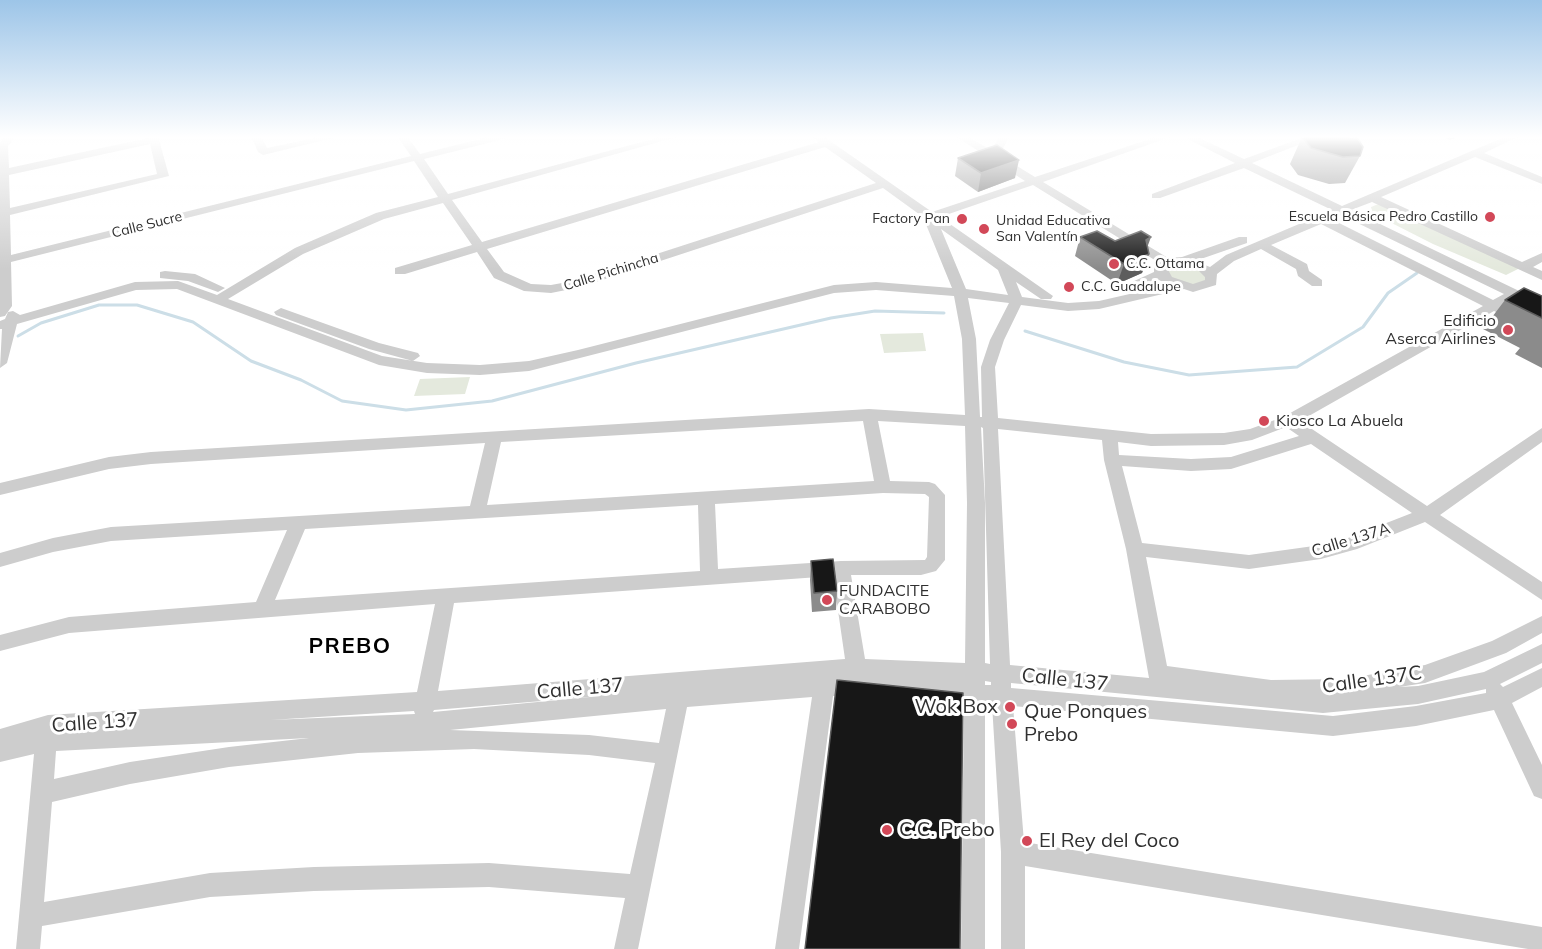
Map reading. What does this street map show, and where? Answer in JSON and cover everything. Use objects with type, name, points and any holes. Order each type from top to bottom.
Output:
[{"type":"street","points":[[0,363],[5,316],[2,261],[3,180]]},
{"type":"street","points":[[3,214],[146,180]]},
{"type":"street","name":"Calle Sucre","points":[[2,261],[327,180]]},
{"type":"street","name":"Calle Pichincha","points":[[433,180],[499,275],[529,288],[552,289],[576,284],[884,184]]},
{"type":"street","points":[[224,296],[298,252],[339,232],[380,216],[511,180]]},
{"type":"street","points":[[400,271],[704,180]]},
{"type":"street","points":[[879,180],[1046,296]]},
{"type":"street","points":[[1032,180],[1163,268],[1181,286]]},
{"type":"street","points":[[929,217],[1040,180]]},
{"type":"street","points":[[1156,196],[1199,180]]},
{"type":"street","points":[[1284,180],[1542,300]]},
{"type":"street","points":[[1014,296],[1064,298],[1114,293],[1163,268],[1209,254],[1338,205],[1391,180]]},
{"type":"street","points":[[1210,273],[1230,258],[1321,219],[1338,205],[1371,197],[1410,180]]},
{"type":"street","points":[[1371,197],[1542,276]]},
{"type":"street","points":[[1338,205],[1542,308]]},
{"type":"street","points":[[929,217],[958,288],[969,339],[980,422],[1012,852],[1013,949]]},
{"type":"street","points":[[1321,219],[1542,330]]},
{"type":"street","points":[[1261,244],[1302,267],[1304,273],[1317,283]]},
{"type":"street","points":[[1523,267],[1542,257]]},
{"type":"street","points":[[5,316],[147,285],[178,285],[224,296],[419,357],[508,358],[574,346],[794,294],[834,289],[876,286],[958,288],[1068,307],[1099,305],[1181,286],[1204,287],[1212,280],[1210,273],[1203,267],[1186,260]]},
{"type":"street","points":[[973,949],[976,503],[980,422],[988,367],[1014,296],[1004,268]]},
{"type":"street","points":[[224,296],[346,350],[391,363],[427,368],[513,368],[578,355],[794,294]]},
{"type":"street","points":[[0,489],[84,468],[151,458],[869,414],[980,422],[1151,440],[1224,439],[1252,434],[1288,421],[1514,294]]},
{"type":"street","points":[[346,350],[359,340]]},
{"type":"street","points":[[869,414],[883,487]]},
{"type":"street","points":[[1288,421],[1429,513],[1542,592]]},
{"type":"street","points":[[1109,434],[1112,460],[1135,549],[1159,682]]},
{"type":"street","name":"Calle 137A","points":[[1135,549],[1249,562],[1321,552],[1429,513],[1542,434]]},
{"type":"street","points":[[1112,460],[1191,465],[1231,463],[1313,437]]},
{"type":"street","points":[[477,510],[494,438]]},
{"type":"street","points":[[0,560],[53,545],[111,534],[883,487],[929,488],[937,495],[936,560],[930,566],[921,568],[841,568],[262,609],[69,625],[0,643]]},
{"type":"street","points":[[706,496],[709,578]]},
{"type":"street","points":[[262,609],[299,523]]},
{"type":"street","points":[[841,568],[856,667]]},
{"type":"street","points":[[421,723],[446,596]]},
{"type":"street","name":"Calle 137C","points":[[1159,682],[1271,689],[1345,688],[1425,674],[1499,647],[1542,624]]},
{"type":"street","name":"Calle 137","points":[[0,739],[48,725],[426,701],[856,667],[1159,682],[1323,704],[1418,695],[1487,680],[1542,653]]},
{"type":"street","points":[[0,752],[46,741],[421,723],[679,698],[897,682],[976,694],[1334,726],[1416,716],[1500,699],[1542,677]]},
{"type":"street","points":[[1487,680],[1500,699],[1542,788]]},
{"type":"street","points":[[787,949],[824,686]]},
{"type":"street","points":[[626,949],[679,698]]},
{"type":"street","points":[[42,793],[130,773],[229,757],[358,743],[474,739],[589,745],[667,754]]},
{"type":"street","points":[[28,949],[46,741]]},
{"type":"street","points":[[1012,852],[1542,939]]},
{"type":"street","points":[[32,916],[210,885],[314,879],[489,875],[638,886]]},
{"type":"shaded area","points":[[1381,203],[1520,268],[1506,275],[1433,244],[1372,213],[1371,207]]},
{"type":"shaded area","points":[[1168,263],[1194,264],[1209,279],[1196,286],[1174,282],[1164,266]]},
{"type":"shaded area","points":[[923,333],[926,351],[884,353],[880,334]]},
{"type":"shaded area","points":[[470,377],[465,394],[414,396],[420,379]]},
{"type":"building","points":[[1097,231],[1115,241],[1141,231],[1151,237],[1146,240],[1149,254],[1124,264],[1080,237]]},
{"type":"building","points":[[1524,288],[1542,296],[1542,318],[1505,300]]},
{"type":"building","points":[[833,559],[837,591],[814,593],[811,561]]},
{"type":"building","name":"C.C. Prebo","points":[[837,680],[963,693],[960,949],[805,949]]},
{"type":"waterway","points":[[1025,331],[1124,362],[1189,375],[1297,367],[1363,327],[1388,293],[1417,273]]},
{"type":"waterway","points":[[18,336],[41,323],[99,305],[137,305],[193,322],[251,361],[301,380],[342,401],[406,410],[492,401],[636,363],[831,318],[875,311],[944,313]]},
{"type":"place","name":"Escuela Básica Pedro Castillo","points":[[1490,217]]},
{"type":"place","name":"Factory Pan","points":[[962,219]]},
{"type":"place","name":"Unidad Educativa San Valentín","points":[[984,229]]},
{"type":"place","name":"C.C. Ottama","points":[[1114,264]]},
{"type":"place","name":"C.C. Guadalupe","points":[[1069,287]]},
{"type":"place","name":"Edificio Aserca Airlines","points":[[1508,330]]},
{"type":"place","name":"Kiosco La Abuela","points":[[1264,421]]},
{"type":"place","name":"FUNDACITE CARABOBO","points":[[827,600]]},
{"type":"place","name":"Wok Box","points":[[1010,707]]},
{"type":"place","name":"Que Ponques Prebo","points":[[1012,724]]},
{"type":"place","name":"C.C. Prebo","points":[[887,830]]},
{"type":"place","name":"El Rey del Coco","points":[[1027,841]]},
{"type":"district","name":"PREBO","points":[[350,646]]}]
